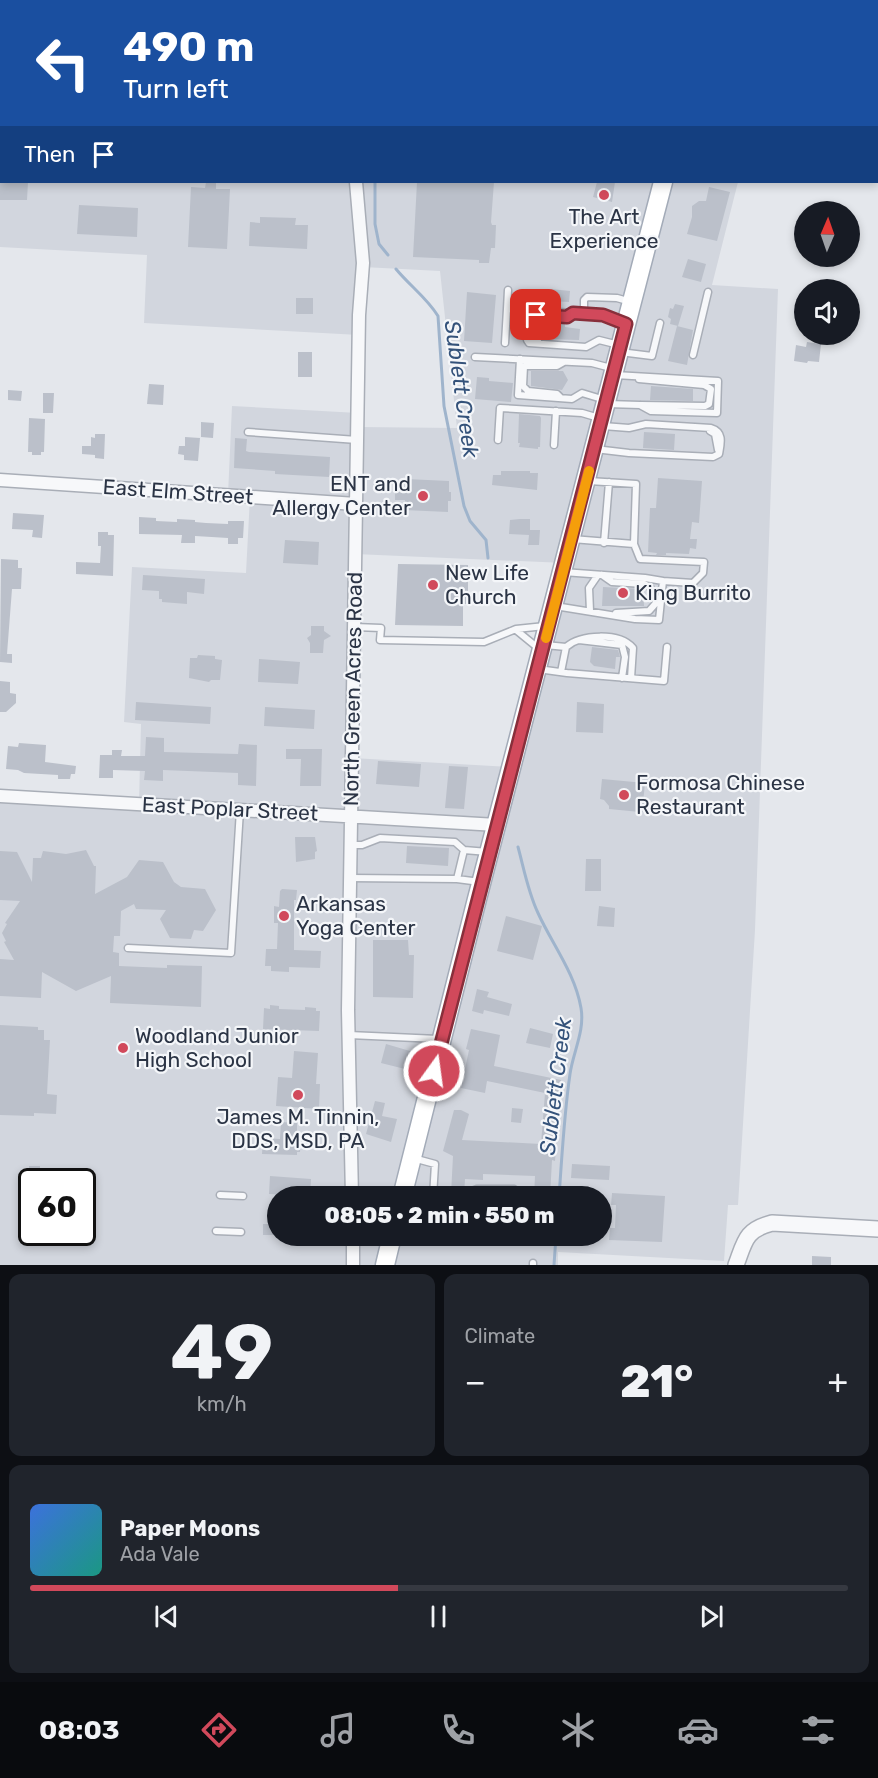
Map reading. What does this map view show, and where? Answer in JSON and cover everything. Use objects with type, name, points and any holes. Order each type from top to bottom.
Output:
[{"type":"main road","points":[[405,1186],[663,183]]},
{"type":"main road","points":[[385,1265],[390,1246]]},
{"type":"street","name":"North Green Acres Road","points":[[352,1186],[349,1035],[350,878],[359,306],[363,263],[356,183]]},
{"type":"street","name":"East Elm Street","points":[[0,480],[356,504]]},
{"type":"street","name":"East Poplar Street","points":[[0,796],[496,825]]},
{"type":"street","points":[[736,1265],[745,1241],[757,1227],[772,1223],[878,1229]]},
{"type":"street","points":[[353,1246],[353,1265]]},
{"type":"lane","points":[[505,343],[508,290]]},
{"type":"lane","points":[[693,355],[708,292]]},
{"type":"lane","points":[[584,314],[584,300],[587,297],[617,298],[632,302]]},
{"type":"lane","points":[[507,309],[603,315],[626,324]]},
{"type":"lane","points":[[498,440],[500,408],[582,413],[604,412],[640,405],[705,406],[709,404],[711,389],[704,384],[638,378],[617,361],[599,339],[586,347],[529,343],[527,340],[529,310]]},
{"type":"lane","points":[[561,345],[557,342],[533,341],[533,316],[567,317],[573,313]]},
{"type":"lane","points":[[475,357],[592,363],[652,356],[660,324]]},
{"type":"lane","points":[[520,359],[518,395],[572,399],[582,393],[604,412],[629,428],[646,423],[711,428],[716,429],[720,434],[721,441],[716,455],[629,453],[595,449]]},
{"type":"lane","points":[[561,398],[557,393],[528,392],[523,386],[524,366],[557,366],[564,362]]},
{"type":"lane","points":[[638,378],[647,376],[718,381],[717,413],[651,411],[640,405]]},
{"type":"lane","points":[[554,445],[556,411]]},
{"type":"lane","points":[[248,432],[357,440]]},
{"type":"lane","points":[[563,572],[693,583],[703,573],[704,562],[640,559],[634,544],[636,484],[586,481]]},
{"type":"lane","points":[[604,543],[609,482]]},
{"type":"lane","points":[[572,539],[634,544]]},
{"type":"lane","points":[[590,611],[589,588],[600,575]]},
{"type":"lane","points":[[600,575],[612,582],[644,584],[649,586],[655,594],[656,603],[649,612],[609,614]]},
{"type":"lane","points":[[554,606],[635,619],[659,620],[663,581]]},
{"type":"lane","points":[[354,627],[381,628],[381,640],[484,642],[516,629],[549,626]]},
{"type":"lane","points":[[516,629],[561,672],[664,681],[667,647]]},
{"type":"lane","points":[[541,655],[566,647],[586,637],[624,640],[633,648],[631,678]]},
{"type":"lane","points":[[578,640],[622,645],[625,657],[622,678]]},
{"type":"lane","points":[[561,672],[566,647]]},
{"type":"lane","points":[[128,948],[231,953],[240,809]]},
{"type":"lane","points":[[351,845],[362,845],[380,838],[454,842],[464,850],[489,852]]},
{"type":"lane","points":[[457,879],[464,850]]},
{"type":"lane","points":[[350,878],[457,879],[482,882]]},
{"type":"lane","points":[[349,1035],[442,1040]]},
{"type":"lane","points":[[412,1158],[435,1164],[434,1186]]},
{"type":"lane","points":[[220,1195],[243,1196]]},
{"type":"lane","points":[[216,1231],[242,1232]]},
{"type":"shaded area","points":[[0,183],[738,183],[712,285],[778,289],[755,930],[738,1205],[728,1205],[724,1261],[558,1252],[558,1265],[0,1265],[0,796],[139,804],[141,724],[124,722],[132,567],[246,573],[250,497],[228,495],[232,406],[358,413],[358,427],[457,428],[440,271],[363,267],[359,335],[144,323],[147,255],[0,247]],"holes":[[[355,554],[565,563],[511,767],[352,758]]]},
{"type":"building","points":[[0,183],[28,183],[27,200],[0,200]]},
{"type":"building","points":[[206,183],[216,183],[216,189],[230,189],[227,249],[188,247],[191,187],[205,188]]},
{"type":"building","points":[[417,183],[494,183],[491,222],[492,225],[496,225],[495,248],[491,248],[489,263],[479,263],[479,260],[413,257]]},
{"type":"building","name":"The Art Experience","points":[[597,183],[615,183],[612,202],[593,197]]},
{"type":"building","points":[[709,187],[730,192],[717,241],[687,234],[692,217],[692,206],[699,201],[706,201]]},
{"type":"building","points":[[79,205],[138,208],[137,237],[77,234]]},
{"type":"building","points":[[260,217],[296,218],[295,225],[308,225],[307,249],[249,246],[250,222],[260,223]]},
{"type":"building","points":[[688,259],[706,264],[701,282],[682,277]]},
{"type":"building","points":[[551,289],[570,291],[569,302],[550,301]]},
{"type":"building","points":[[467,292],[496,295],[492,343],[464,341]]},
{"type":"building","points":[[296,298],[313,298],[313,314],[296,314]]},
{"type":"building","points":[[675,304],[684,306],[678,326],[670,324],[671,319],[668,317],[670,308],[673,309]]},
{"type":"building","points":[[538,321],[565,321],[565,327],[580,329],[579,340],[543,339],[537,336]]},
{"type":"building","points":[[677,326],[693,330],[687,365],[668,361]]},
{"type":"building","points":[[796,345],[806,347],[806,345],[821,345],[819,362],[794,361]]},
{"type":"building","points":[[298,352],[312,352],[312,377],[298,377]]},
{"type":"building","points":[[531,371],[563,371],[568,380],[562,390],[531,386]]},
{"type":"building","points":[[477,377],[489,378],[489,381],[513,383],[511,402],[475,399]]},
{"type":"building","points":[[149,384],[164,385],[163,405],[147,404]]},
{"type":"building","points":[[651,386],[693,389],[693,401],[650,400]]},
{"type":"building","points":[[8,390],[22,391],[21,401],[8,400]]},
{"type":"building","points":[[43,393],[54,393],[53,413],[43,413]]},
{"type":"building","points":[[519,414],[540,416],[540,447],[538,449],[519,447]]},
{"type":"building","points":[[29,418],[45,419],[44,452],[41,452],[41,455],[32,455],[32,452],[28,452]]},
{"type":"building","points":[[201,422],[214,423],[213,438],[201,437]]},
{"type":"building","points":[[644,432],[675,434],[674,450],[643,448]]},
{"type":"building","points":[[95,434],[105,434],[104,459],[95,458],[95,455],[82,454],[82,446],[91,446],[91,437],[95,438]]},
{"type":"building","points":[[185,437],[200,438],[198,461],[184,460],[184,455],[178,454],[179,446],[185,446]]},
{"type":"building","points":[[235,438],[247,439],[246,451],[249,452],[330,457],[329,477],[275,474],[275,471],[234,468]]},
{"type":"building","points":[[501,471],[538,473],[537,490],[492,485],[493,475],[501,475]]},
{"type":"building","points":[[658,478],[702,481],[699,523],[692,522],[690,539],[697,539],[696,549],[690,548],[689,554],[656,555],[657,553],[648,552],[650,508],[656,508]]},
{"type":"building","name":"ENT and Allergy Center","points":[[406,479],[449,481],[451,501],[448,501],[448,512],[404,510],[405,500],[395,500],[395,490],[405,490]]},
{"type":"building","points":[[13,513],[44,515],[42,538],[32,537],[33,530],[12,529]]},
{"type":"building","points":[[139,517],[156,518],[156,521],[177,522],[177,519],[228,524],[228,521],[244,521],[243,538],[238,538],[238,544],[228,544],[228,538],[195,536],[195,543],[181,543],[182,535],[139,534]]},
{"type":"building","points":[[530,519],[530,530],[540,530],[539,545],[528,545],[529,535],[509,534],[510,520]]},
{"type":"building","points":[[98,532],[108,532],[108,535],[114,535],[113,576],[76,574],[76,562],[100,563],[101,546],[98,546]]},
{"type":"building","points":[[285,540],[319,542],[318,565],[283,563]]},
{"type":"building","points":[[1,559],[18,560],[18,568],[22,568],[21,589],[12,589],[7,654],[12,654],[12,663],[0,662]]},
{"type":"building","name":"New Life Church","points":[[398,564],[468,565],[468,604],[463,604],[463,626],[395,625]]},
{"type":"building","points":[[143,575],[205,579],[204,594],[187,592],[187,604],[162,602],[162,599],[159,599],[159,591],[142,590]]},
{"type":"building","name":"King Burrito","points":[[603,587],[643,589],[644,606],[602,606]]},
{"type":"building","points":[[311,626],[324,626],[324,631],[331,636],[324,640],[323,653],[310,653],[310,643],[307,638],[311,635]]},
{"type":"building","points":[[592,647],[618,650],[620,657],[616,657],[615,669],[594,666],[590,662]]},
{"type":"building","points":[[198,655],[215,656],[215,659],[222,660],[220,680],[209,682],[189,678],[190,658],[197,658]]},
{"type":"building","points":[[259,659],[300,662],[298,684],[258,682]]},
{"type":"building","points":[[0,681],[10,682],[10,693],[16,694],[16,703],[6,712],[0,712]]},
{"type":"building","points":[[136,702],[211,707],[210,724],[135,720]]},
{"type":"building","points":[[577,702],[604,704],[603,733],[576,732]]},
{"type":"building","points":[[265,707],[315,710],[314,729],[264,726]]},
{"type":"building","points":[[146,737],[164,738],[164,752],[238,754],[239,744],[257,745],[256,786],[238,785],[238,773],[163,770],[163,781],[144,780],[145,771],[113,770],[113,778],[99,778],[100,755],[112,755],[112,750],[122,750],[121,756],[145,756]]},
{"type":"building","points":[[19,743],[46,745],[45,762],[76,766],[75,774],[71,774],[70,779],[58,779],[58,775],[24,773],[6,769],[8,746],[18,747]]},
{"type":"building","points":[[286,749],[322,749],[321,786],[300,786],[301,759],[286,759]]},
{"type":"building","points":[[378,761],[421,764],[419,787],[376,784]]},
{"type":"building","points":[[449,766],[468,767],[464,809],[445,808]]},
{"type":"building","name":"Formosa Chinese Restaurant","points":[[602,779],[645,783],[643,803],[650,804],[650,813],[609,809],[604,800],[600,799]]},
{"type":"building","points":[[295,837],[315,837],[317,851],[315,859],[296,862]]},
{"type":"building","points":[[407,846],[449,848],[448,866],[406,863]]},
{"type":"building","points":[[86,850],[96,866],[95,894],[127,877],[139,860],[163,862],[174,882],[181,887],[205,889],[216,910],[203,931],[194,930],[191,939],[170,938],[160,919],[166,910],[136,909],[134,904],[121,911],[120,936],[114,936],[113,952],[119,953],[119,966],[167,968],[167,965],[202,966],[201,1007],[110,1003],[111,976],[76,991],[42,972],[41,998],[0,996],[0,959],[14,960],[4,942],[6,941],[2,933],[7,924],[5,923],[20,901],[0,900],[0,851],[17,852],[32,882],[33,858],[41,858],[43,851],[66,854]]},
{"type":"building","points":[[586,859],[601,859],[601,891],[585,891]]},
{"type":"building","points":[[282,889],[297,890],[296,900],[294,900],[294,950],[321,951],[320,968],[289,967],[289,972],[271,971],[271,966],[265,966],[266,949],[277,949],[278,923],[274,923],[274,906],[279,907]]},
{"type":"building","points":[[599,906],[615,908],[614,927],[597,926]]},
{"type":"building","points":[[506,916],[542,926],[533,960],[497,951]]},
{"type":"building","points":[[373,940],[408,940],[409,955],[414,955],[413,998],[373,997]]},
{"type":"building","points":[[477,989],[489,992],[487,997],[512,1004],[509,1016],[484,1010],[483,1014],[472,1011]]},
{"type":"building","points":[[270,1005],[279,1006],[279,1009],[316,1008],[316,1011],[320,1011],[319,1031],[263,1029],[264,1008],[270,1009]]},
{"type":"building","points":[[0,1025],[38,1027],[38,1030],[44,1030],[44,1040],[50,1040],[47,1094],[57,1095],[56,1114],[0,1115]]},
{"type":"building","points":[[530,1028],[553,1034],[550,1048],[526,1043]]},
{"type":"building","points":[[471,1029],[500,1035],[494,1066],[561,1080],[555,1161],[552,1160],[551,1186],[535,1186],[535,1176],[483,1174],[483,1180],[465,1179],[465,1186],[451,1186],[453,1156],[443,1151],[454,1110],[461,1110],[469,1114],[462,1140],[541,1144],[545,1093],[487,1081],[485,1093],[461,1088],[469,1050],[466,1049]]},
{"type":"building","points":[[386,1044],[410,1051],[405,1069],[381,1063]]},
{"type":"building","name":"James M. Tinnin, DDS, MSD, PA","points":[[294,1051],[318,1053],[316,1084],[320,1084],[319,1109],[276,1106],[278,1077],[292,1078]]},
{"type":"building","points":[[375,1101],[385,1103],[382,1116],[397,1119],[391,1142],[366,1134]]},
{"type":"building","points":[[512,1108],[523,1109],[521,1123],[511,1122]]},
{"type":"building","points":[[281,1122],[297,1123],[298,1140],[301,1140],[300,1152],[297,1152],[297,1155],[262,1154],[263,1138],[280,1139]]},
{"type":"building","points":[[572,1164],[610,1166],[609,1180],[571,1178]]},
{"type":"building","points":[[270,1176],[311,1179],[311,1186],[269,1186]]},
{"type":"building","points":[[612,1193],[665,1196],[662,1242],[612,1240],[616,1205],[612,1205]]},
{"type":"building","points":[[263,1224],[267,1224],[267,1235],[263,1235]]},
{"type":"building","points":[[812,1256],[831,1257],[831,1265],[812,1265]]},
{"type":"waterway","name":"Sublett Creek","points":[[375,183],[375,224],[379,244],[388,255]]},
{"type":"waterway","name":"Sublett Creek","points":[[396,269],[429,303],[438,316],[444,406],[464,506],[470,521],[486,540],[488,558]]},
{"type":"waterway","name":"Sublett Creek","points":[[518,847],[535,905],[574,983],[581,1008],[580,1033],[571,1066],[568,1089],[560,1186]]},
{"type":"waterway","name":"Sublett Creek","points":[[554,1265],[555,1246]]},
{"type":"slow traffic","points":[[546,638],[589,471]]},
{"type":"place","name":"The Art Experience","points":[[604,195]]},
{"type":"place","name":"ENT and Allergy Center","points":[[423,496]]},
{"type":"place","name":"New Life Church","points":[[433,585]]},
{"type":"place","name":"King Burrito","points":[[623,593]]},
{"type":"place","name":"Formosa Chinese Restaurant","points":[[624,795]]},
{"type":"place","name":"Arkansas Yoga Center","points":[[284,916]]},
{"type":"place","name":"Woodland Junior High School","points":[[123,1048]]},
{"type":"place","name":"James M. Tinnin, DDS, MSD, PA","points":[[298,1095]]},
{"type":"route","points":[[434,1071],[626,324],[603,315],[573,313],[567,317],[536,315]]}]
